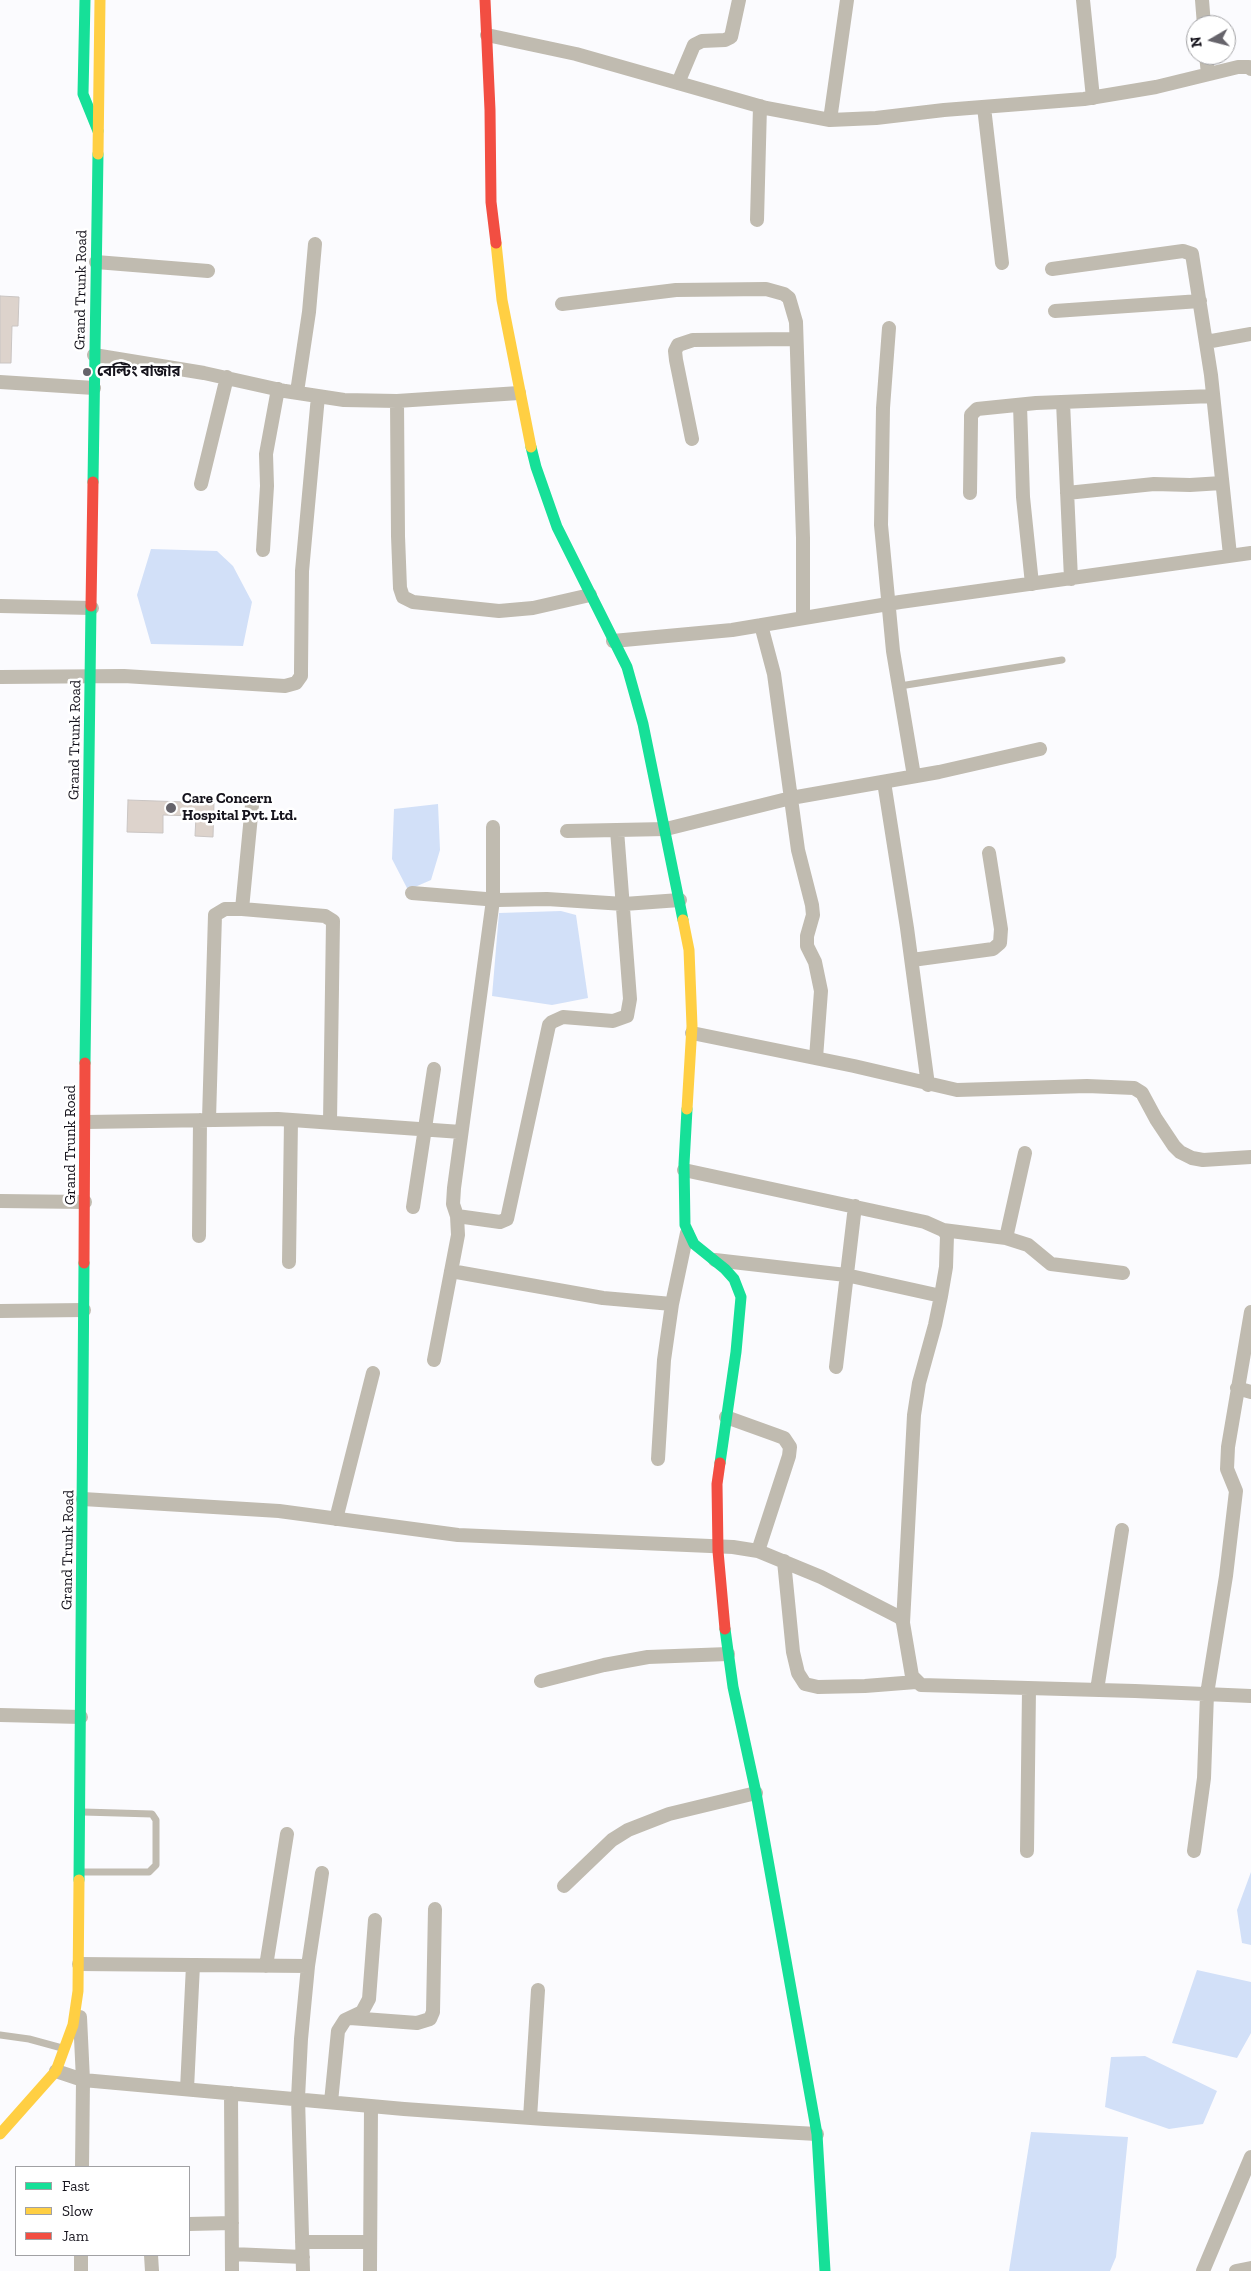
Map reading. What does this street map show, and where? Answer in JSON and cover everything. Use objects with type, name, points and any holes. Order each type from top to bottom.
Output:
[{"type":"street","points":[[85,0],[83,94],[98,131]]},
{"type":"street","name":"Grand Trunk Road","points":[[0,2134],[56,2071],[73,2025],[78,1991],[94,356],[100,0]]},
{"type":"street","points":[[98,162],[108,140],[111,0]]},
{"type":"street","points":[[485,0],[490,110],[491,202],[502,300],[519,392],[539,476],[557,527],[626,667],[635,696],[666,829],[689,950],[692,1033],[684,1170],[685,1225],[687,1233],[699,1249],[734,1279],[741,1298],[736,1352],[717,1484],[718,1551],[728,1654],[756,1793],[817,2134],[825,2271]]},
{"type":"street","points":[[678,83],[694,45],[702,42],[725,40],[731,37],[739,0]]},
{"type":"street","points":[[830,120],[847,0]]},
{"type":"street","points":[[1083,0],[1093,98]]},
{"type":"street","points":[[1202,0],[1203,15]]},
{"type":"street","points":[[487,35],[576,54],[760,106],[830,120],[876,118],[984,106],[1093,98],[1156,87],[1244,66],[1251,69]]},
{"type":"street","points":[[1207,65],[1208,74]]},
{"type":"street","points":[[756,220],[760,106]]},
{"type":"street","points":[[984,106],[1002,263]]},
{"type":"street","points":[[297,392],[309,312],[315,244]]},
{"type":"street","points":[[1052,269],[1187,251],[1192,254],[1213,396],[1230,555]]},
{"type":"street","points":[[96,262],[208,271]]},
{"type":"street","points":[[562,304],[676,290],[766,289],[784,294],[789,298],[796,322],[803,538],[803,618]]},
{"type":"street","points":[[1055,311],[1200,302]]},
{"type":"street","points":[[889,328],[883,408],[880,502],[887,604],[914,776]]},
{"type":"street","points":[[1206,342],[1251,334]]},
{"type":"street","points":[[692,439],[676,360],[675,351],[678,345],[693,340],[796,339]]},
{"type":"street","points":[[94,356],[227,377],[278,389],[344,400],[397,401],[519,392]]},
{"type":"street","points":[[201,484],[227,377]]},
{"type":"street","points":[[0,382],[94,388]]},
{"type":"street","points":[[263,550],[267,486],[266,454],[278,389]]},
{"type":"street","points":[[0,677],[155,677],[285,686],[296,683],[301,670],[302,571],[318,396]]},
{"type":"street","points":[[970,493],[971,421],[973,411],[1020,404],[1213,396]]},
{"type":"street","points":[[397,401],[398,545],[400,588],[403,597],[413,602],[499,610],[533,608],[590,595]]},
{"type":"street","points":[[1063,402],[1071,579]]},
{"type":"street","points":[[1020,404],[1023,497],[1032,584]]},
{"type":"street","points":[[1067,493],[1154,484],[1190,485],[1222,482]]},
{"type":"street","points":[[613,641],[732,630],[887,604],[1251,553]]},
{"type":"street","points":[[0,606],[92,608]]},
{"type":"street","points":[[761,625],[774,674],[798,850],[812,905],[813,915],[807,946],[815,962],[821,991],[816,1058]]},
{"type":"street","points":[[567,831],[666,829],[791,798],[884,782],[1040,749]]},
{"type":"street","points":[[884,782],[912,960],[928,1084]]},
{"type":"street","points":[[242,909],[252,806]]},
{"type":"street","points":[[434,1360],[458,1235],[457,1216],[453,1204],[493,900],[493,827]]},
{"type":"street","points":[[457,1216],[500,1222],[507,1219],[549,1025],[564,1017],[613,1020],[627,1016],[630,999],[617,830]]},
{"type":"street","points":[[912,960],[993,949],[1000,943],[1001,929],[989,853]]},
{"type":"street","points":[[412,893],[493,900],[546,899],[624,904],[680,900]]},
{"type":"street","points":[[199,1236],[215,915],[225,909],[325,916],[333,921],[330,1122]]},
{"type":"street","points":[[692,1033],[816,1058],[928,1084],[970,1090],[1087,1086],[1134,1088],[1142,1093],[1156,1119],[1180,1152],[1192,1158],[1212,1161],[1251,1157]]},
{"type":"street","points":[[413,1207],[434,1068]]},
{"type":"street","points":[[86,1122],[205,1119],[291,1120],[461,1132]]},
{"type":"street","points":[[289,1262],[291,1120]]},
{"type":"street","points":[[1006,1238],[1025,1153]]},
{"type":"street","points":[[684,1170],[925,1222],[943,1230],[1006,1238],[1028,1245],[1051,1264],[1123,1273]]},
{"type":"street","points":[[0,1201],[85,1202]]},
{"type":"street","points":[[836,1366],[855,1206]]},
{"type":"street","points":[[916,1682],[912,1676],[903,1623],[914,1415],[918,1383],[935,1325],[941,1296],[948,1240],[943,1230]]},
{"type":"street","points":[[658,1459],[664,1360],[672,1304],[687,1233]]},
{"type":"street","points":[[713,1260],[846,1275],[941,1296]]},
{"type":"street","points":[[451,1272],[603,1298],[672,1304]]},
{"type":"street","points":[[0,1310],[84,1310]]},
{"type":"street","points":[[1194,1851],[1204,1778],[1207,1694],[1226,1576],[1236,1491],[1227,1469],[1226,1461],[1251,1312]]},
{"type":"street","points":[[336,1519],[355,1451],[373,1373]]},
{"type":"street","points":[[1237,1388],[1251,1392]]},
{"type":"street","points":[[726,1417],[784,1438],[790,1447],[789,1456],[758,1551]]},
{"type":"street","points":[[84,1499],[279,1511],[458,1535],[719,1545],[758,1551],[784,1561],[821,1577],[895,1614],[903,1623]]},
{"type":"street","points":[[1096,1690],[1122,1530]]},
{"type":"street","points":[[784,1561],[793,1652],[798,1673],[805,1684],[818,1687],[916,1682],[928,1686],[1251,1696]]},
{"type":"street","points":[[541,1681],[604,1665],[648,1657],[728,1654]]},
{"type":"street","points":[[1027,1851],[1028,1689]]},
{"type":"street","points":[[0,1715],[81,1716]]},
{"type":"street","points":[[564,1886],[612,1840],[628,1830],[670,1814],[756,1793]]},
{"type":"street","points":[[266,1966],[287,1834]]},
{"type":"street","points":[[232,2254],[303,2264],[298,2098],[301,2038],[308,1966],[322,1873]]},
{"type":"street","points":[[349,2018],[417,2024],[430,2019],[433,2012],[435,1909]]},
{"type":"street","points":[[331,2102],[338,2031],[341,2024],[362,2012],[369,1999],[375,1920]]},
{"type":"street","points":[[79,1964],[308,1966]]},
{"type":"street","points":[[188,2089],[193,1965]]},
{"type":"street","points":[[530,2118],[538,1990]]},
{"type":"street","points":[[78,1991],[83,2080],[82,2166]]},
{"type":"street","points":[[56,2071],[83,2080],[371,2106],[530,2118],[817,2134]]},
{"type":"street","points":[[231,2093],[232,2271]]},
{"type":"street","points":[[370,2271],[371,2106]]},
{"type":"street","points":[[1203,2271],[1251,2157]]},
{"type":"street","points":[[190,2224],[232,2223]]},
{"type":"street","points":[[302,2242],[370,2242]]},
{"type":"street","points":[[81,2256],[81,2271]]},
{"type":"street","points":[[151,2256],[152,2271]]},
{"type":"street","points":[[1236,2271],[1251,2268]]},
{"type":"lane","points":[[900,686],[1062,660]]},
{"type":"lane","points":[[79,1872],[149,1872],[156,1865],[156,1820],[152,1814],[80,1812]]},
{"type":"lane","points":[[0,2035],[29,2039],[65,2048]]},
{"type":"water","points":[[151,549],[217,551],[233,566],[252,602],[243,646],[151,644],[137,595]]},
{"type":"water","points":[[438,804],[440,850],[431,880],[408,890],[392,859],[394,809]]},
{"type":"water","points":[[561,911],[576,915],[588,998],[552,1005],[492,996],[499,913]]},
{"type":"water","points":[[1251,1872],[1251,1945],[1242,1943],[1237,1910]]},
{"type":"water","points":[[1197,1970],[1251,1982],[1251,2033],[1237,2058],[1172,2043]]},
{"type":"water","points":[[1145,2056],[1217,2091],[1203,2124],[1169,2129],[1105,2107],[1111,2057]]},
{"type":"water","points":[[1031,2132],[1128,2137],[1116,2257],[1110,2271],[1009,2271]]},
{"type":"building","points":[[0,296],[19,297],[18,326],[12,326],[11,363],[0,363]]},
{"type":"building","points":[[128,800],[214,803],[213,837],[195,836],[196,816],[163,815],[163,833],[127,832]]},
{"type":"traffic: fast","points":[[85,0],[83,94],[98,131]]},
{"type":"traffic: fast","points":[[93,482],[98,154]]},
{"type":"traffic: fast","points":[[531,447],[557,527],[627,667],[643,724],[683,920]]},
{"type":"traffic: fast","points":[[85,1063],[91,606]]},
{"type":"traffic: fast","points":[[687,1109],[684,1164],[685,1225],[694,1244],[725,1269],[734,1279],[741,1297],[736,1352],[720,1463]]},
{"type":"traffic: fast","points":[[79,1880],[84,1263]]},
{"type":"traffic: fast","points":[[725,1629],[733,1687],[756,1793],[817,2134],[825,2271]]},
{"type":"traffic: slow","points":[[98,154],[100,0]]},
{"type":"traffic: slow","points":[[496,243],[502,300],[531,447]]},
{"type":"traffic: slow","points":[[683,920],[689,950],[692,1026],[687,1109]]},
{"type":"traffic: slow","points":[[0,2134],[56,2071],[73,2025],[78,1991],[79,1880]]},
{"type":"traffic: jam","points":[[485,0],[490,110],[491,202],[496,243]]},
{"type":"traffic: jam","points":[[91,606],[93,482]]},
{"type":"traffic: jam","points":[[84,1263],[85,1063]]},
{"type":"traffic: jam","points":[[720,1463],[717,1484],[718,1551],[725,1629]]},
{"type":"place","name":"বেল্টিং বাজার","points":[[87,372]]},
{"type":"place","name":"Care Concern Hospital Pvt. Ltd.","points":[[171,808]]}]
